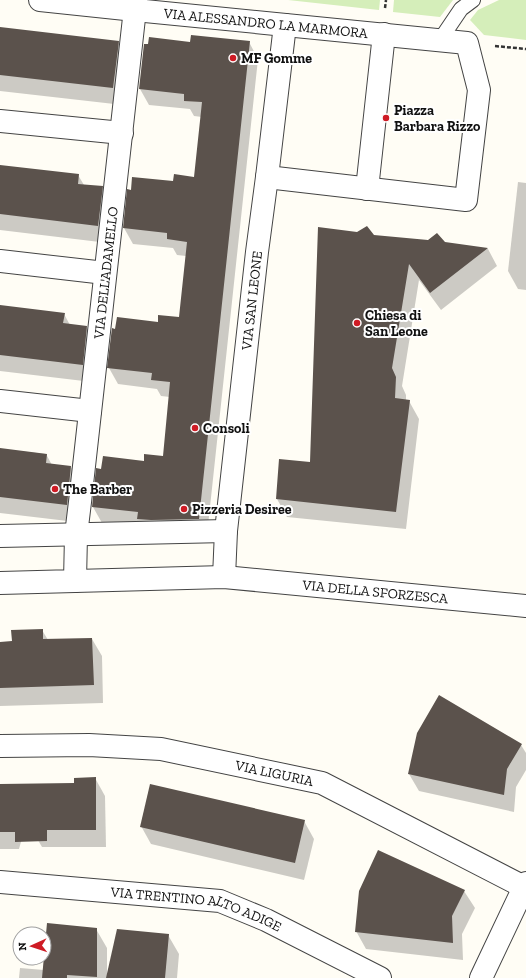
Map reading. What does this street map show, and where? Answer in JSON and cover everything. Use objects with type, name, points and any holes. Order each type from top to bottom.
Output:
[{"type":"street","name":"VIA ALESSANDRO LA MARMORA","points":[[40,0],[136,5],[285,25],[467,43],[479,90],[466,200],[368,189]]},
{"type":"street","name":"VIA DELL'ADAMELLO","points":[[76,535],[136,5]]},
{"type":"street","name":"VIA SAN LEONE","points":[[224,577],[226,532],[257,252],[285,25]]},
{"type":"street","points":[[267,177],[368,189],[384,34]]},
{"type":"street","points":[[0,121],[122,133]]},
{"type":"street","points":[[0,261],[106,273]]},
{"type":"street","points":[[0,400],[90,410]]},
{"type":"street","points":[[0,536],[226,532]]},
{"type":"street","points":[[0,582],[75,581],[76,535]]},
{"type":"street","name":"VIA DELLA SFORZESCA","points":[[75,581],[224,577],[526,606]]},
{"type":"street","name":"VIA LIGURIA","points":[[0,746],[89,745],[161,750],[322,783],[525,885]]},
{"type":"street","name":"VIA TRENTINO ALTO ADIGE","points":[[0,882],[220,901],[266,920],[380,978]]},
{"type":"street","points":[[481,978],[525,885]]},
{"type":"lane","points":[[440,40],[461,9],[473,0]]},
{"type":"green space","points":[[288,0],[380,0],[379,10]]},
{"type":"green space","points":[[394,0],[453,0],[440,17],[393,12]]},
{"type":"green space","points":[[499,0],[526,0],[526,40],[484,35],[470,20],[478,10]]},
{"type":"building","points":[[0,27],[119,41],[113,88],[0,75]]},
{"type":"building","points":[[191,35],[250,41],[199,519],[137,519],[138,512],[92,507],[96,468],[101,469],[103,456],[144,461],[144,454],[163,456],[170,382],[151,380],[152,373],[107,368],[112,328],[115,329],[117,317],[158,322],[158,315],[179,317],[187,242],[167,239],[167,233],[123,228],[127,189],[131,190],[132,177],[173,181],[174,174],[194,177],[202,102],[184,101],[184,94],[139,89],[144,44],[148,44],[149,37],[190,42]]},
{"type":"building","points":[[0,165],[79,174],[78,184],[103,186],[98,226],[0,214]]},
{"type":"building","points":[[367,226],[374,235],[428,240],[437,233],[445,242],[488,248],[430,293],[409,264],[392,368],[396,377],[395,398],[410,400],[396,512],[276,499],[279,459],[310,462],[318,227],[357,232]]},
{"type":"building","points":[[0,305],[65,313],[63,323],[87,326],[83,365],[0,355]]},
{"type":"building","points":[[0,448],[47,454],[46,463],[71,466],[67,505],[0,497]]},
{"type":"building","points":[[43,629],[43,639],[92,638],[94,685],[0,688],[0,642],[12,641],[11,630]]},
{"type":"building","points":[[439,695],[522,744],[507,769],[504,795],[408,774],[417,733]]},
{"type":"building","points":[[96,777],[96,830],[47,830],[47,841],[15,842],[15,832],[0,832],[0,784],[74,783],[74,778]]},
{"type":"building","points":[[150,784],[305,820],[295,863],[140,827]]},
{"type":"building","points":[[378,850],[465,890],[452,916],[453,943],[355,932],[359,891]]},
{"type":"building","points":[[47,923],[97,928],[97,977],[67,975],[67,978],[42,978],[43,966],[52,966],[52,926],[47,926]]},
{"type":"building","points":[[117,929],[169,934],[165,978],[106,978]]},
{"type":"place","name":"MF Gomme","points":[[233,58]]},
{"type":"place","name":"Piazza Barbara Rizzo","points":[[386,118]]},
{"type":"place","name":"Chiesa di San Leone","points":[[357,323]]},
{"type":"place","name":"Consoli","points":[[195,428]]},
{"type":"place","name":"The Barber","points":[[55,489]]},
{"type":"place","name":"Pizzeria Desiree","points":[[184,509]]}]
